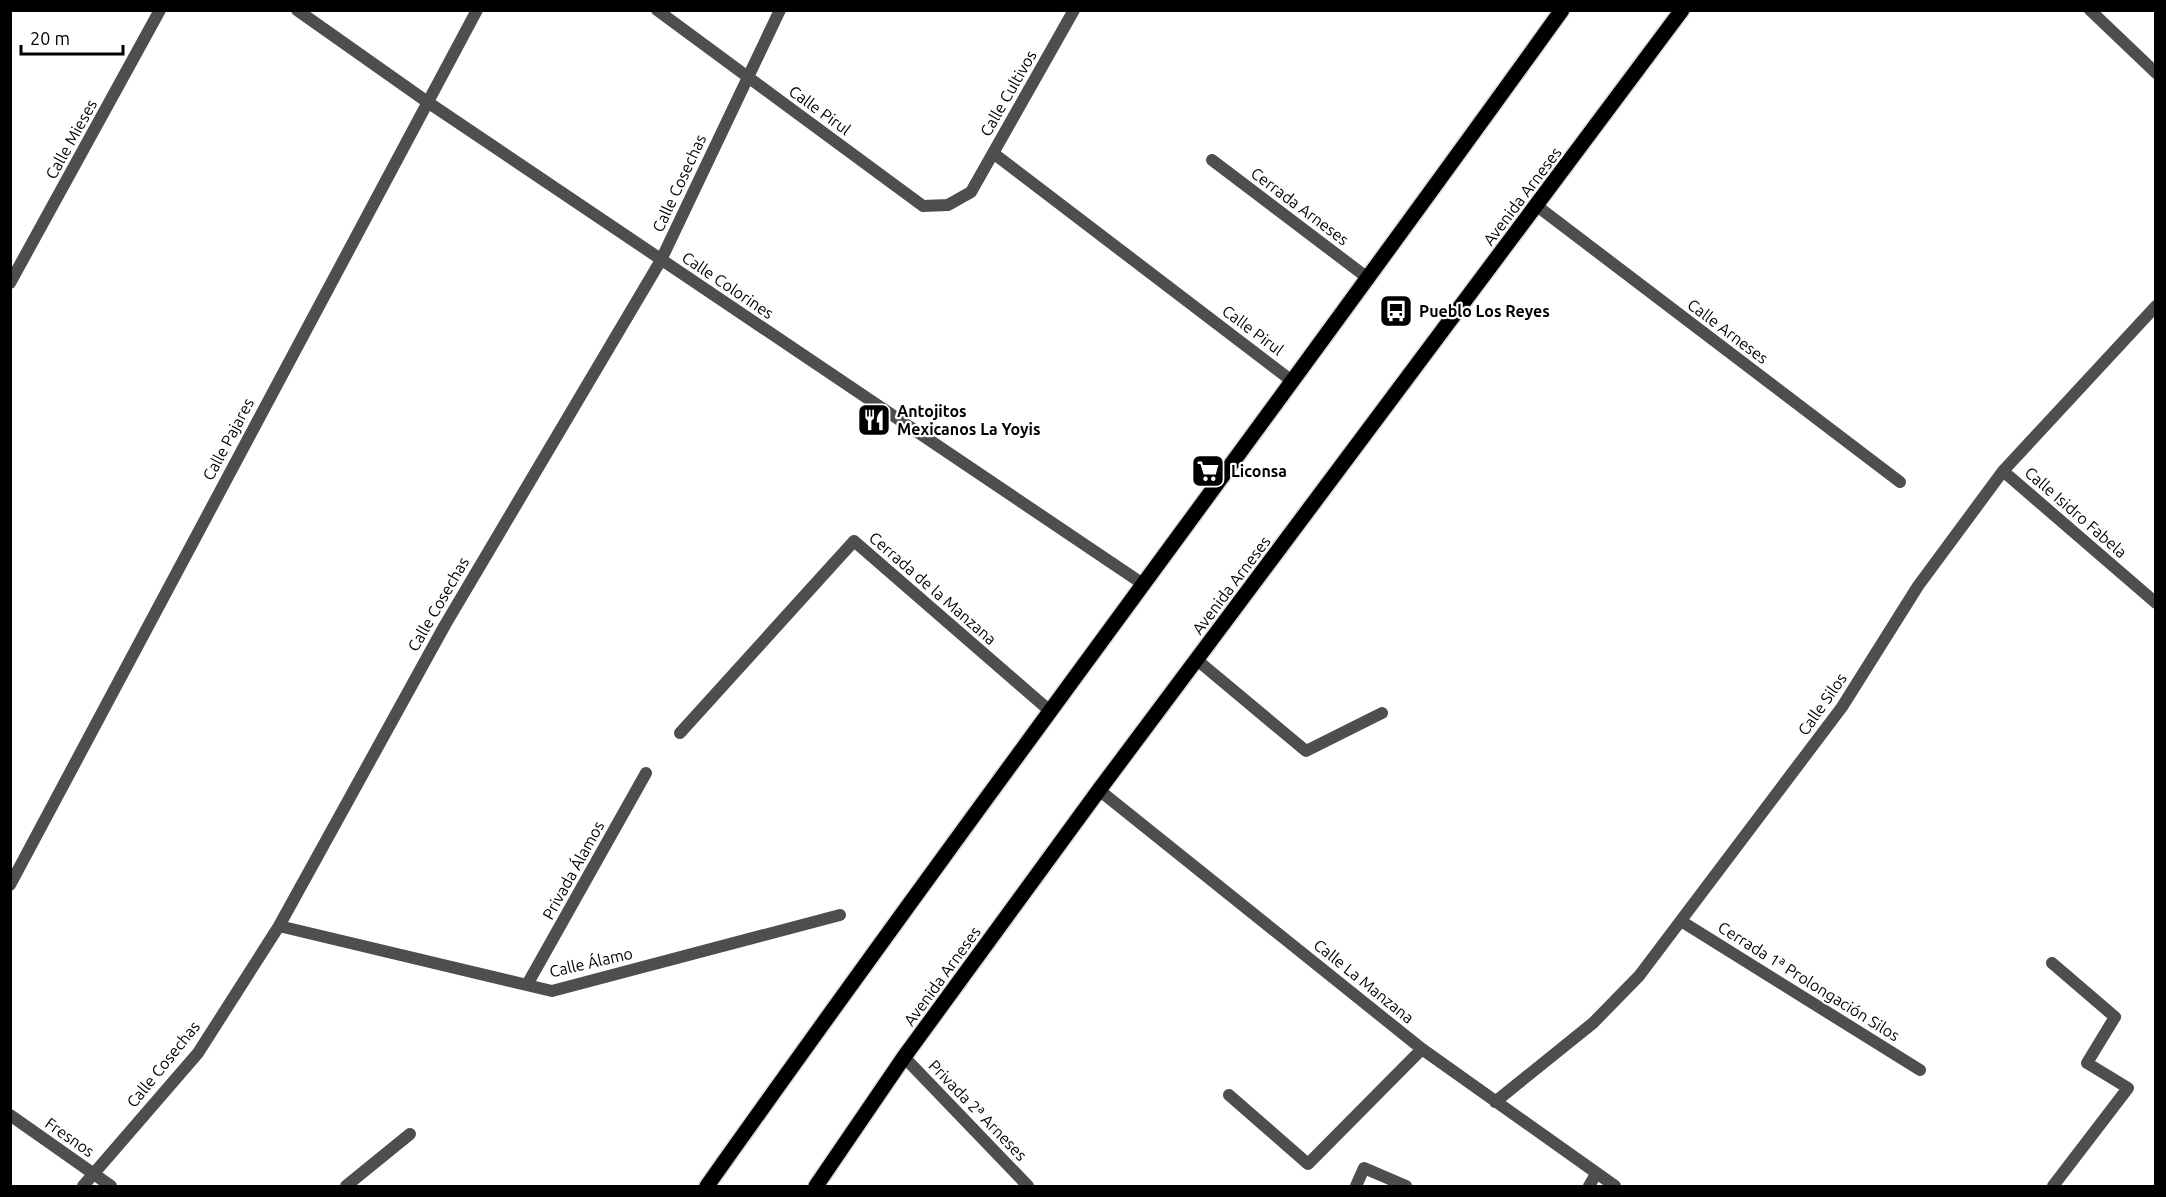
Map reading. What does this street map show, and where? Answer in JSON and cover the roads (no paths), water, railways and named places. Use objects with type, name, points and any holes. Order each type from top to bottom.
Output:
[{"type":"main road","points":[[707,1186],[888,931],[1369,279],[1562,10]]},
{"type":"main road","name":"Avenida Arneses","points":[[816,1186],[904,1057],[1100,790],[1682,10]]},
{"type":"street","name":"Calle Mieses","points":[[10,283],[160,10]]},
{"type":"street","name":"Calle Colorines","points":[[297,10],[426,101],[1143,584]]},
{"type":"street","name":"Calle Pajares","points":[[10,885],[426,101],[477,10]]},
{"type":"street","name":"Calle Pirul","points":[[657,10],[923,206],[948,206],[971,192]]},
{"type":"street","name":"Calle Cosechas","points":[[83,1186],[198,1053],[279,926],[445,625],[661,260],[780,10]]},
{"type":"street","name":"Calle Cultivos","points":[[971,192],[1074,10]]},
{"type":"street","points":[[2090,10],[2156,73]]},
{"type":"street","name":"Calle Pirul","points":[[993,153],[1292,381]]},
{"type":"street","name":"Cerrada Arneses","points":[[1212,160],[1369,279]]},
{"type":"street","name":"Calle Arneses","points":[[1537,206],[1900,482]]},
{"type":"street","name":"Calle Silos","points":[[1495,1101],[1593,1023],[1640,976],[1842,707],[1918,586],[2003,471],[2156,306]]},
{"type":"street","name":"Calle Isidro Fabela","points":[[2003,471],[2154,600]]},
{"type":"street","name":"Cerrada de la Manzana","points":[[680,733],[854,541],[1050,711]]},
{"type":"street","points":[[1197,660],[1306,751],[1382,713]]},
{"type":"street","name":"Privada Álamos","points":[[528,983],[646,773]]},
{"type":"street","name":"Calle La Manzana","points":[[1100,790],[1422,1049],[1615,1186]]},
{"type":"street","name":"Calle Álamo","points":[[279,926],[528,983],[552,991],[840,915]]},
{"type":"street","name":"Cerrada 1ª Prolongación Silos","points":[[1681,921],[1920,1070]]},
{"type":"street","points":[[2052,963],[2115,1017],[2087,1063],[2128,1088],[2053,1186]]},
{"type":"street","points":[[1229,1095],[1308,1164],[1422,1049]]},
{"type":"street","name":"Privada 2ª Arneses","points":[[904,1057],[1028,1186]]},
{"type":"street","name":"Fresnos","points":[[10,1115],[111,1186]]},
{"type":"street","points":[[346,1186],[410,1134]]},
{"type":"street","points":[[1356,1186],[1364,1168],[1406,1186]]},
{"type":"street","points":[[1589,1186],[1596,1174]]},
{"type":"place","name":"Pueblo Los Reyes","points":[[1396,311]]},
{"type":"place","name":"Antojitos Mexicanos La Yoyis","points":[[874,420]]},
{"type":"place","name":"Liconsa","points":[[1208,471]]}]
